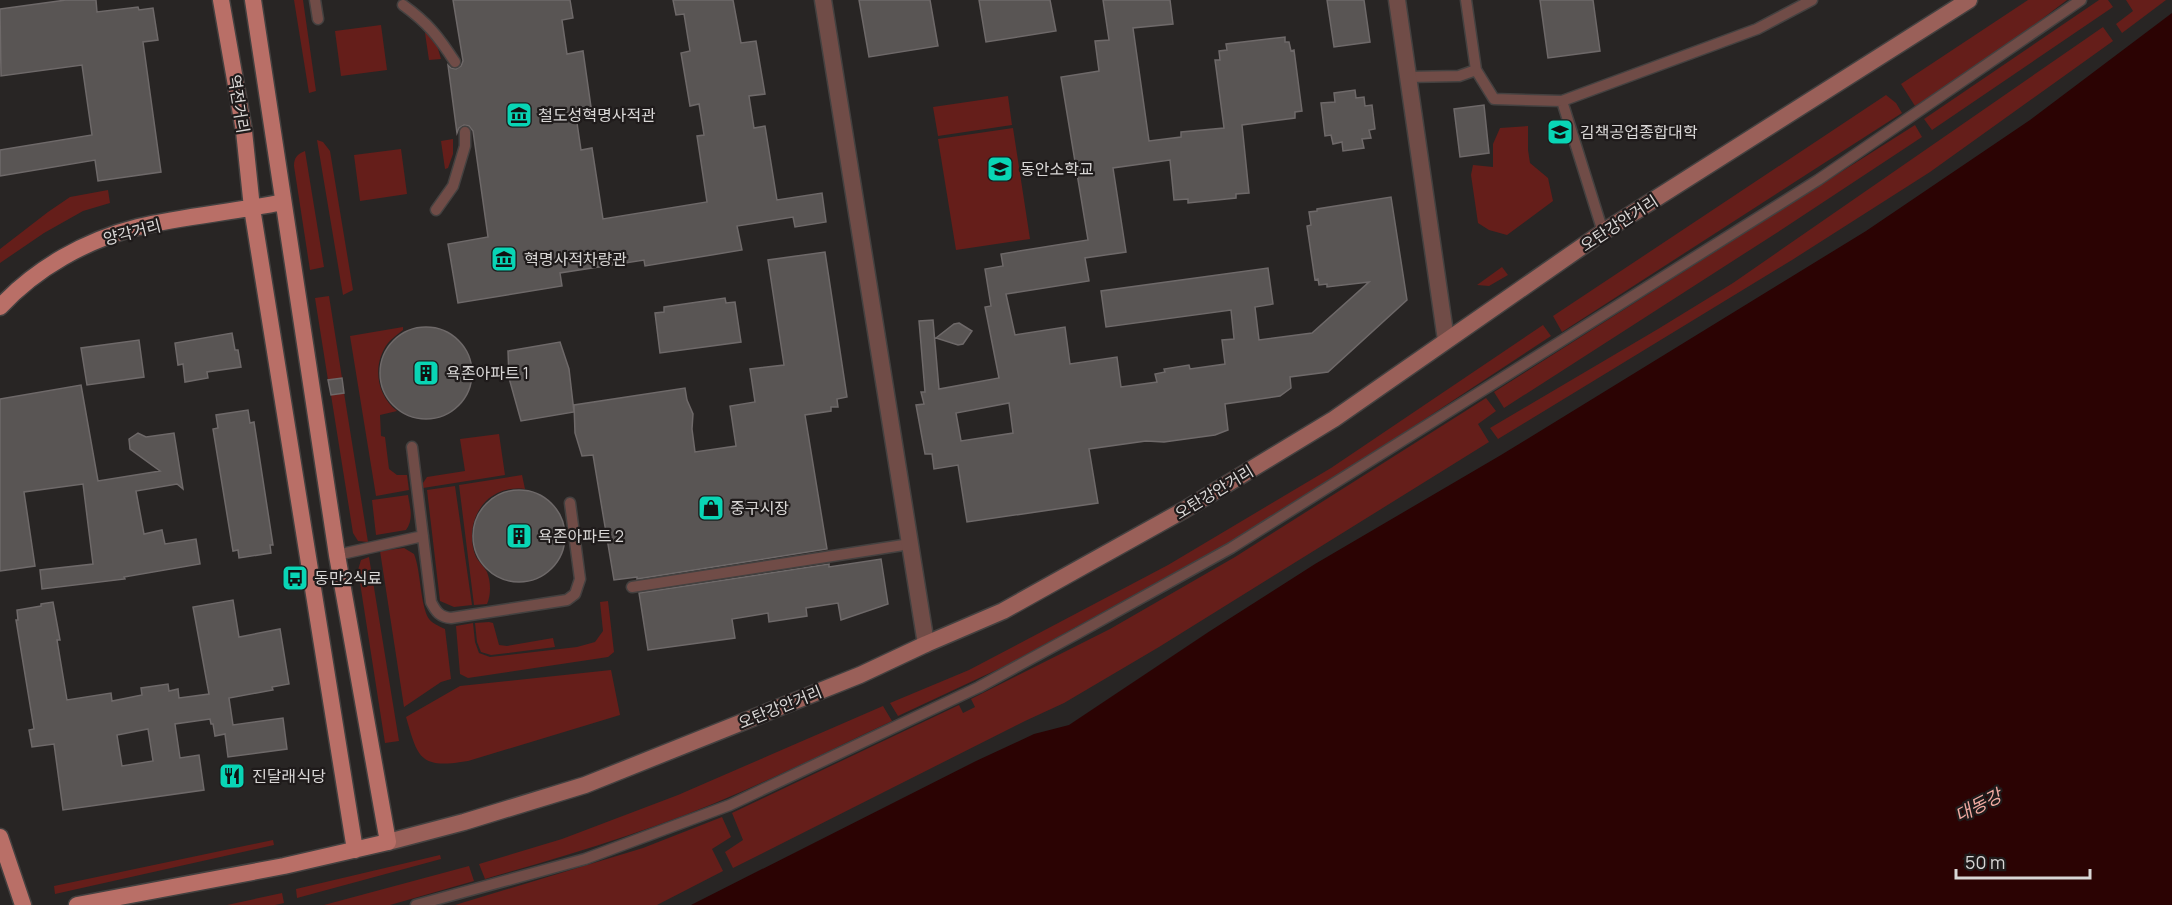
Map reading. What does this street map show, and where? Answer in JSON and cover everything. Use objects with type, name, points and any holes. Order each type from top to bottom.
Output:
[{"type":"main road","name":"역전거리","points":[[221,0],[244,131],[252,208],[355,850]]},
{"type":"main road","name":"역전거리","points":[[253,0],[338,555],[388,842]]},
{"type":"main road","name":"오탄강안거리","points":[[388,842],[464,822],[585,785],[860,675],[1003,611],[1184,510],[1334,419],[1603,232],[1969,0]]},
{"type":"main road","name":"양각거리","points":[[0,307],[21,287],[52,265],[78,249],[99,240],[138,228],[283,202]]},
{"type":"main road","points":[[0,837],[23,905]]},
{"type":"main road","points":[[77,905],[284,866],[388,842]]},
{"type":"street","points":[[823,0],[926,644]]},
{"type":"street","points":[[1397,0],[1446,340]]},
{"type":"lane","points":[[315,0],[318,19]]},
{"type":"lane","points":[[1466,0],[1476,70],[1494,99],[1562,101],[1756,29],[1812,0]]},
{"type":"lane","points":[[416,905],[585,859],[730,804],[979,687],[1231,548],[1818,180],[2081,0]]},
{"type":"lane","points":[[403,4],[436,33],[455,62]]},
{"type":"lane","points":[[1407,77],[1459,76],[1476,70]]},
{"type":"lane","points":[[1562,101],[1603,232]]},
{"type":"lane","points":[[436,210],[453,186],[465,147],[465,132]]},
{"type":"lane","points":[[412,447],[431,603],[436,612],[443,617],[451,618],[567,600],[575,594],[580,579],[570,503]]},
{"type":"lane","points":[[338,555],[423,536]]},
{"type":"lane","points":[[632,587],[910,544]]},
{"type":"shaded area","points":[[294,0],[303,0],[316,91],[309,93]]},
{"type":"shaded area","points":[[2028,0],[2067,0],[2001,50],[1915,106],[1901,84]]},
{"type":"shaded area","points":[[2099,0],[2108,0],[2113,7],[1932,130],[1924,119]]},
{"type":"shaded area","points":[[2126,0],[2166,0],[2122,33],[2116,24],[2133,11]]},
{"type":"shaded area","points":[[381,25],[387,70],[341,76],[335,31]]},
{"type":"shaded area","points":[[2103,27],[2113,41],[1930,172],[1792,260],[1498,439],[1490,428],[1733,283]]},
{"type":"shaded area","points":[[425,33],[428,33],[437,45],[441,59],[429,60]]},
{"type":"shaded area","points":[[1886,95],[1896,103],[1902,113],[1562,332],[1553,316]]},
{"type":"shaded area","points":[[1008,96],[1012,125],[938,136],[933,107]]},
{"type":"shaded area","points":[[1915,125],[1922,137],[1504,408],[1494,392]]},
{"type":"shaded area","points":[[1528,126],[1530,163],[1548,178],[1553,201],[1507,235],[1489,230],[1478,223],[1471,175],[1473,165],[1493,167],[1493,144],[1500,128]]},
{"type":"shaded area","points":[[1013,128],[1030,239],[956,250],[938,139]]},
{"type":"shaded area","points":[[453,139],[453,154],[448,168],[445,169],[441,141]]},
{"type":"shaded area","points":[[317,140],[323,142],[330,151],[353,290],[343,295]]},
{"type":"shaded area","points":[[401,149],[407,194],[360,201],[354,155]]},
{"type":"shaded area","points":[[305,151],[324,267],[310,270],[294,166],[296,157]]},
{"type":"shaded area","points":[[108,190],[110,203],[83,211],[44,233],[0,263],[0,249],[70,197]]},
{"type":"shaded area","points":[[1502,267],[1508,275],[1489,286],[1477,285]]},
{"type":"shaded area","points":[[329,296],[342,378],[328,380],[315,298]]},
{"type":"shaded area","points":[[1543,325],[1551,336],[1399,436],[1233,540],[1007,665],[898,716],[890,703],[969,670],[1168,565],[1331,468]]},
{"type":"shaded area","points":[[403,327],[403,330],[390,341],[383,351],[378,370],[384,397],[397,411],[380,415],[381,436],[385,437],[389,469],[397,475],[407,475],[409,490],[376,496],[350,336]]},
{"type":"shaded area","points":[[344,393],[368,542],[358,541],[353,533],[331,395]]},
{"type":"shaded area","points":[[1486,398],[1496,411],[1478,424],[1489,442],[1159,647],[1064,703],[733,868],[725,852],[743,840],[732,813],[959,705],[963,713],[975,707],[971,699],[1110,629],[1235,557]]},
{"type":"shaded area","points":[[499,434],[505,475],[423,488],[427,477],[465,471],[460,439]]},
{"type":"shaded area","points":[[522,475],[525,489],[509,489],[499,492],[486,501],[477,513],[472,542],[476,557],[487,572],[490,588],[487,604],[474,605],[459,485]]},
{"type":"shaded area","points":[[455,486],[472,605],[454,607],[440,601],[427,490]]},
{"type":"shaded area","points":[[408,495],[411,518],[406,530],[376,535],[372,500]]},
{"type":"shaded area","points":[[404,548],[414,554],[429,619],[445,629],[451,679],[441,682],[404,707],[380,551]]},
{"type":"shaded area","points":[[369,557],[399,741],[385,743],[358,570],[361,560]]},
{"type":"shaded area","points":[[608,601],[614,652],[608,657],[468,678],[460,674],[456,626],[473,623],[479,653],[490,657],[577,647],[595,642],[603,631],[600,602]]},
{"type":"shaded area","points":[[475,623],[493,623],[499,645],[507,646],[553,638],[555,647],[491,655],[481,652],[477,642]]},
{"type":"shaded area","points":[[611,670],[620,715],[468,761],[440,763],[430,762],[424,758],[414,743],[406,717],[460,686]]},
{"type":"shaded area","points":[[883,706],[892,721],[743,791],[648,829],[485,879],[479,864],[562,839],[678,795]]},
{"type":"shaded area","points":[[722,817],[731,837],[712,849],[723,871],[657,905],[455,905],[643,848]]},
{"type":"shaded area","points":[[273,840],[274,845],[55,894],[54,886]]},
{"type":"shaded area","points":[[440,855],[441,859],[297,898],[296,889]]},
{"type":"shaded area","points":[[469,866],[474,881],[390,905],[324,905]]},
{"type":"shaded area","points":[[282,893],[284,903],[275,905],[227,905]]},
{"type":"water","name":"대동강","points":[[2172,13],[2172,905],[691,905],[976,761],[1034,734],[1069,725],[1315,564],[1501,455],[1866,231],[2030,120]]},
{"type":"building","points":[[66,0],[96,0],[97,12],[138,7],[139,10],[153,8],[158,40],[143,42],[161,172],[98,181],[95,160],[0,176],[0,150],[92,135],[82,65],[1,76],[0,9]]},
{"type":"building","points":[[453,0],[570,0],[573,18],[562,20],[567,54],[583,51],[592,114],[576,116],[581,150],[592,148],[603,219],[707,202],[697,136],[704,135],[699,104],[690,106],[681,53],[690,51],[684,14],[676,15],[673,0],[733,0],[741,43],[756,41],[765,94],[749,96],[754,128],[765,126],[777,200],[822,193],[826,222],[795,227],[793,217],[737,226],[742,250],[645,266],[644,260],[560,273],[562,286],[458,303],[448,244],[488,237],[473,131],[469,126],[464,125],[457,133],[448,65],[456,69],[463,61]]},
{"type":"building","points":[[859,0],[930,0],[938,46],[869,57]]},
{"type":"building","points":[[979,0],[1050,0],[1056,31],[986,42]]},
{"type":"building","points":[[1103,0],[1170,0],[1173,24],[1133,28],[1149,141],[1181,137],[1181,132],[1224,128],[1215,60],[1220,60],[1219,51],[1227,50],[1226,44],[1285,37],[1285,42],[1289,42],[1291,51],[1294,50],[1302,111],[1295,112],[1295,118],[1242,125],[1249,193],[1236,194],[1236,198],[1188,203],[1188,199],[1174,200],[1170,160],[1113,168],[1126,252],[1085,258],[1089,281],[1006,294],[1015,335],[1065,327],[1070,364],[1117,357],[1121,387],[1157,382],[1155,374],[1165,372],[1164,369],[1189,365],[1190,369],[1225,364],[1222,340],[1234,339],[1231,310],[1106,327],[1101,291],[1268,268],[1273,304],[1255,307],[1259,340],[1312,333],[1369,282],[1327,287],[1327,284],[1319,285],[1318,279],[1315,280],[1307,226],[1311,225],[1309,212],[1391,197],[1407,300],[1328,372],[1290,377],[1291,388],[1280,396],[1225,404],[1228,430],[1215,435],[1164,442],[1146,441],[1089,449],[1098,503],[967,522],[958,465],[934,469],[932,454],[925,454],[916,405],[924,404],[921,392],[925,392],[919,321],[933,320],[939,389],[999,378],[985,307],[991,306],[985,269],[1003,266],[1001,254],[1088,240],[1061,77],[1099,71],[1095,41],[1109,40]],"holes":[[[1009,403],[1013,433],[961,441],[956,413]]]},
{"type":"building","points":[[1327,0],[1364,0],[1370,42],[1334,47]]},
{"type":"building","points":[[1540,0],[1593,0],[1600,51],[1548,58]]},
{"type":"building","points":[[1355,90],[1356,98],[1364,97],[1365,106],[1372,105],[1375,129],[1369,130],[1371,138],[1362,139],[1364,148],[1343,151],[1342,142],[1333,144],[1331,135],[1325,136],[1321,103],[1335,102],[1334,93]]},
{"type":"building","points":[[1484,105],[1489,153],[1460,157],[1454,109]]},
{"type":"building","points":[[825,252],[847,397],[837,399],[838,407],[831,407],[831,411],[805,415],[827,549],[637,579],[637,577],[614,580],[593,455],[582,456],[575,433],[574,405],[685,388],[693,414],[695,452],[736,446],[730,406],[755,402],[750,369],[784,365],[768,260]]},
{"type":"building","points":[[725,298],[726,303],[735,302],[741,342],[660,353],[655,313],[664,312],[664,307]]},
{"type":"building","points":[[959,323],[972,331],[963,344],[958,345],[936,338],[954,324]]},
{"type":"building","name":"욕존아파트 1","points":[[426,327],[443,331],[458,341],[468,356],[472,373],[468,390],[458,405],[443,415],[426,419],[409,415],[394,405],[384,390],[380,373],[384,356],[394,341],[409,331]]},
{"type":"building","points":[[232,333],[241,367],[207,372],[208,378],[185,382],[183,364],[178,365],[175,343]]},
{"type":"building","points":[[139,340],[144,377],[87,385],[81,348]]},
{"type":"building","points":[[560,342],[569,369],[574,412],[521,421],[509,378],[508,351]]},
{"type":"building","points":[[342,378],[344,393],[331,395],[328,380]]},
{"type":"building","points":[[81,385],[98,481],[160,471],[130,449],[129,439],[138,433],[146,437],[174,433],[183,489],[177,484],[136,491],[144,534],[162,530],[165,544],[196,539],[200,564],[124,577],[125,579],[42,589],[40,570],[93,564],[83,484],[24,492],[35,566],[0,571],[0,399]]},
{"type":"building","points":[[248,410],[250,423],[254,422],[273,545],[270,545],[271,553],[239,558],[238,550],[233,551],[213,429],[218,428],[216,415]]},
{"type":"building","name":"욕존아파트 2","points":[[519,490],[536,494],[551,504],[561,519],[565,536],[561,553],[551,568],[536,578],[519,582],[502,578],[487,568],[477,553],[473,536],[477,519],[487,504],[502,494]]},
{"type":"building","points":[[881,559],[888,604],[841,620],[838,603],[806,608],[807,616],[769,622],[768,613],[732,619],[735,638],[648,650],[639,593],[829,564],[829,567]]},
{"type":"building","points":[[233,600],[239,637],[280,629],[289,684],[272,687],[273,690],[229,698],[233,725],[283,718],[287,749],[228,757],[225,734],[215,736],[210,719],[175,724],[180,758],[199,755],[204,790],[63,810],[54,744],[32,747],[29,730],[34,729],[16,620],[18,620],[17,610],[53,602],[67,700],[111,693],[112,701],[142,695],[141,688],[168,684],[169,691],[178,689],[179,698],[209,694],[193,607]],"holes":[[[148,729],[153,761],[122,766],[117,735]]]},
{"type":"place","name":"철도성혁명사적관","points":[[519,115]]},
{"type":"place","name":"김책공업종합대학","points":[[1560,132]]},
{"type":"place","name":"동안소학교","points":[[1000,169]]},
{"type":"place","name":"혁명사적차량관","points":[[504,259]]},
{"type":"place","name":"욕존아파트 1","points":[[426,373]]},
{"type":"place","name":"중구시장","points":[[711,508]]},
{"type":"place","name":"욕존아파트 2","points":[[519,536]]},
{"type":"place","name":"동만2식료","points":[[295,578]]},
{"type":"place","name":"진달래식당","points":[[232,776]]}]
